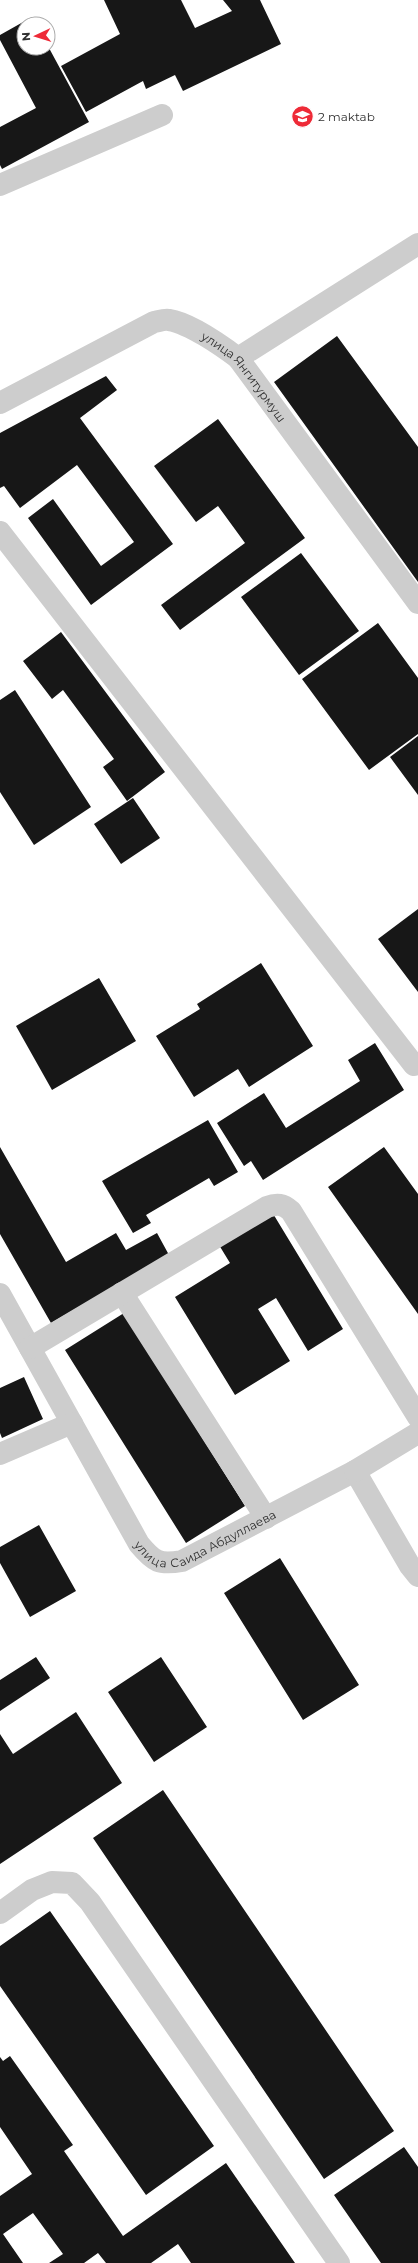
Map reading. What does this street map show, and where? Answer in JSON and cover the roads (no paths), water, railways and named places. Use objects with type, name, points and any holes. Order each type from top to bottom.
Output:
[{"type":"street","points":[[0,185],[162,115]]},
{"type":"street","points":[[238,358],[418,244]]},
{"type":"street","name":"улица Янгитурмуш","points":[[0,403],[154,322],[169,320],[180,324],[220,344],[238,358],[418,603]]},
{"type":"street","points":[[0,532],[414,1065]]},
{"type":"street","points":[[30,1348],[266,1207],[276,1204],[284,1205],[291,1211],[418,1417]]},
{"type":"street","points":[[122,1293],[266,1518]]},
{"type":"street","name":"улица Саида Абдуллаева","points":[[0,1294],[139,1544],[152,1559],[166,1564],[182,1561],[266,1518],[355,1471],[418,1433]]},
{"type":"street","points":[[0,1454],[72,1423]]},
{"type":"street","points":[[355,1471],[410,1566],[418,1576]]},
{"type":"street","points":[[0,1913],[32,1890],[52,1882],[72,1883],[90,1902],[339,2263]]},
{"type":"place","name":"2 maktab","points":[[302,116]]}]
